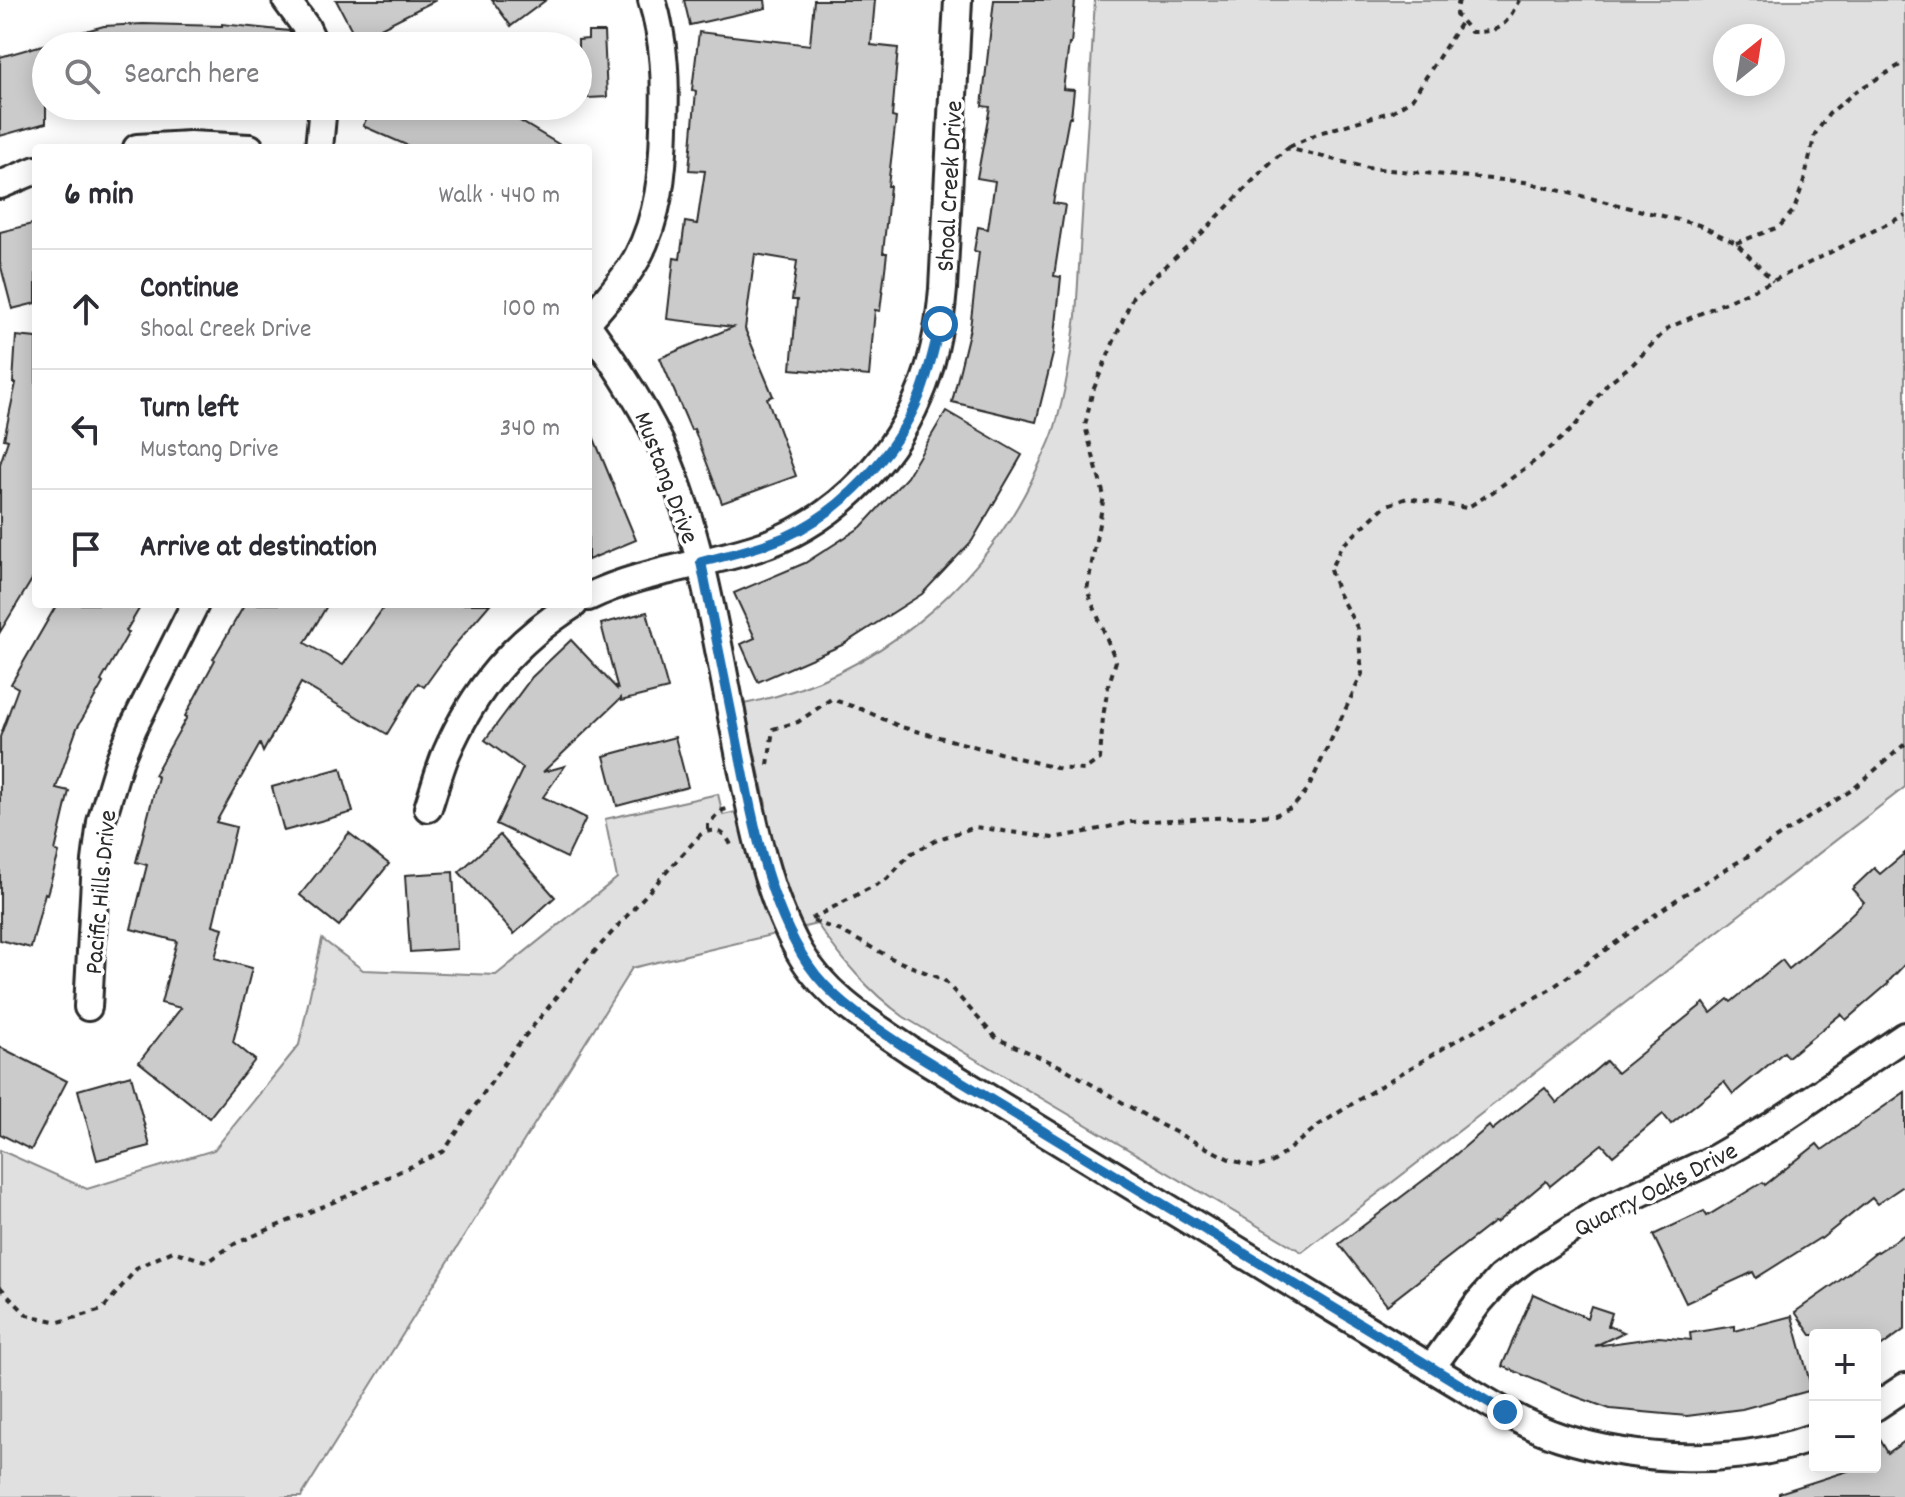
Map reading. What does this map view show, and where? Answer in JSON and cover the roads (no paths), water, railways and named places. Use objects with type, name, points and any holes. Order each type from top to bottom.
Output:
[{"type":"street","points":[[286,0],[308,32]]},
{"type":"street","points":[[592,319],[622,282],[636,258],[657,206],[663,173],[666,90],[664,55],[652,0]]},
{"type":"street","name":"Shoal Creek Drive","points":[[592,595],[628,581],[754,549],[786,537],[848,496],[873,470],[902,430],[920,396],[940,324],[958,0]]},
{"type":"street","points":[[319,144],[322,120]]},
{"type":"street","points":[[0,185],[32,172]]},
{"type":"street","name":"Mustang Drive","points":[[592,330],[640,403],[667,459],[684,505],[701,562],[749,804],[771,883],[799,951],[818,977],[842,1001],[911,1051],[1431,1368],[1534,1427],[1601,1448],[1680,1459],[1761,1451],[1809,1439]]},
{"type":"street","name":"Pacific Hills Drive","points":[[88,1007],[101,822],[133,728],[193,608]]},
{"type":"street","points":[[428,808],[445,756],[484,684],[529,637],[568,608]]},
{"type":"street","name":"Quarry Oaks Drive","points":[[1431,1368],[1478,1303],[1500,1278],[1525,1259],[1597,1213],[1716,1158],[1762,1132],[1905,1036]]},
{"type":"street","points":[[1881,1403],[1905,1387]]}]
